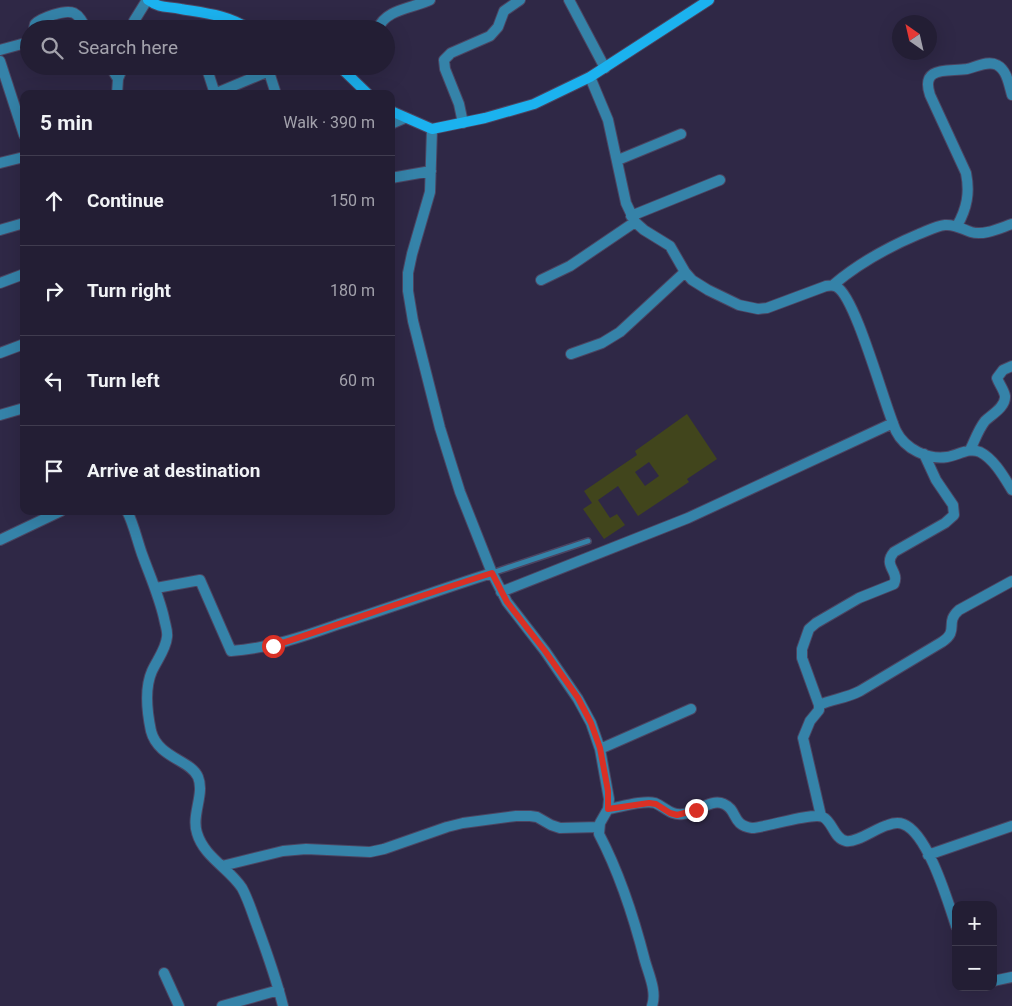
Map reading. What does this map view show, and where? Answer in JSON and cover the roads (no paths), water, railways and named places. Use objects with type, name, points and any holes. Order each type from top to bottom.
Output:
[{"type":"street","points":[[135,20],[148,0],[164,8],[178,8],[223,16],[231,20]]},
{"type":"street","points":[[382,20],[430,0]]},
{"type":"street","points":[[462,123],[460,104],[445,69],[444,60],[451,53],[490,36],[498,27],[504,11],[520,0]]},
{"type":"street","points":[[569,0],[606,68]]},
{"type":"street","points":[[395,113],[432,129],[534,104],[606,68],[695,4],[709,0]]},
{"type":"street","points":[[41,20],[68,12],[76,14],[80,20]]},
{"type":"street","points":[[0,50],[20,44]]},
{"type":"street","points":[[0,61],[20,123]]},
{"type":"street","points":[[957,226],[967,202],[968,183],[966,173],[930,95],[927,84],[929,78],[936,72],[949,69],[966,69],[992,63],[998,66],[1005,74],[1012,95]]},
{"type":"street","points":[[115,75],[118,80]]},
{"type":"street","points":[[117,90],[120,75]]},
{"type":"street","points":[[209,75],[214,90]]},
{"type":"street","points":[[225,90],[262,75]]},
{"type":"street","points":[[270,75],[275,90]]},
{"type":"street","points":[[348,75],[364,90]]},
{"type":"street","points":[[590,77],[608,120],[626,203],[633,219],[644,230],[670,246],[685,272],[692,280],[739,305],[758,309],[780,304],[833,285],[855,267],[900,242],[945,225],[957,226],[980,233],[1012,224]]},
{"type":"street","points":[[395,122],[405,118]]},
{"type":"street","points":[[432,129],[430,192],[412,254],[408,273],[408,291],[440,428],[460,492],[501,592],[578,698],[591,723],[600,748],[608,791],[608,809],[599,827],[599,834],[634,918],[652,987],[654,1001],[652,1006]]},
{"type":"street","points":[[618,160],[681,134]]},
{"type":"street","points":[[0,163],[20,158]]},
{"type":"street","points":[[395,177],[431,171]]},
{"type":"street","points":[[540,280],[570,266],[633,219],[720,180]]},
{"type":"street","points":[[0,230],[20,224]]},
{"type":"street","points":[[572,354],[602,343],[620,332],[685,272]]},
{"type":"street","points":[[0,283],[20,276]]},
{"type":"street","points":[[833,285],[839,287],[854,313],[897,433],[904,442],[933,457],[948,457],[970,450],[982,453],[995,465],[1012,490]]},
{"type":"street","points":[[0,353],[20,346]]},
{"type":"street","points":[[970,450],[977,433],[1004,401],[1005,396],[998,384],[997,378],[1003,370],[1012,366]]},
{"type":"street","points":[[0,416],[20,409]]},
{"type":"street","points":[[501,592],[688,518],[893,422]]},
{"type":"street","points":[[821,816],[803,738],[810,721],[820,710],[802,658],[802,649],[809,629],[816,623],[859,598],[894,584],[896,580],[889,562],[890,556],[945,523],[954,515],[953,505],[936,480],[924,454]]},
{"type":"street","points":[[0,540],[53,515]]},
{"type":"street","points":[[129,515],[156,588],[168,636],[165,646],[151,672],[148,685],[147,705],[151,733],[157,743],[168,754],[188,766],[199,779],[199,798],[195,820],[196,833],[210,856],[222,866],[242,889],[260,933],[283,1006]]},
{"type":"street","points":[[156,588],[200,580],[231,651],[273,646],[427,593],[492,573]]},
{"type":"street","points":[[819,705],[830,700],[851,696],[942,642],[952,632],[951,619],[953,615],[1012,581]]},
{"type":"street","points":[[600,748],[691,709]]},
{"type":"street","points":[[608,809],[653,803],[670,813],[683,814],[714,803],[724,804],[732,811],[738,823],[744,827],[752,828],[761,828],[810,816],[821,816],[827,820],[840,838],[845,841],[858,838],[890,824],[898,822],[905,824],[918,837],[934,865],[952,915]]},
{"type":"street","points":[[222,866],[283,851],[370,852],[447,827],[516,816],[537,817],[560,828],[599,827]]},
{"type":"street","points":[[928,855],[1012,826]]},
{"type":"street","points":[[164,973],[179,1006]]},
{"type":"street","points":[[997,980],[1012,977]]},
{"type":"street","points":[[222,1006],[279,990]]},
{"type":"lane","points":[[492,573],[588,541]]}]
